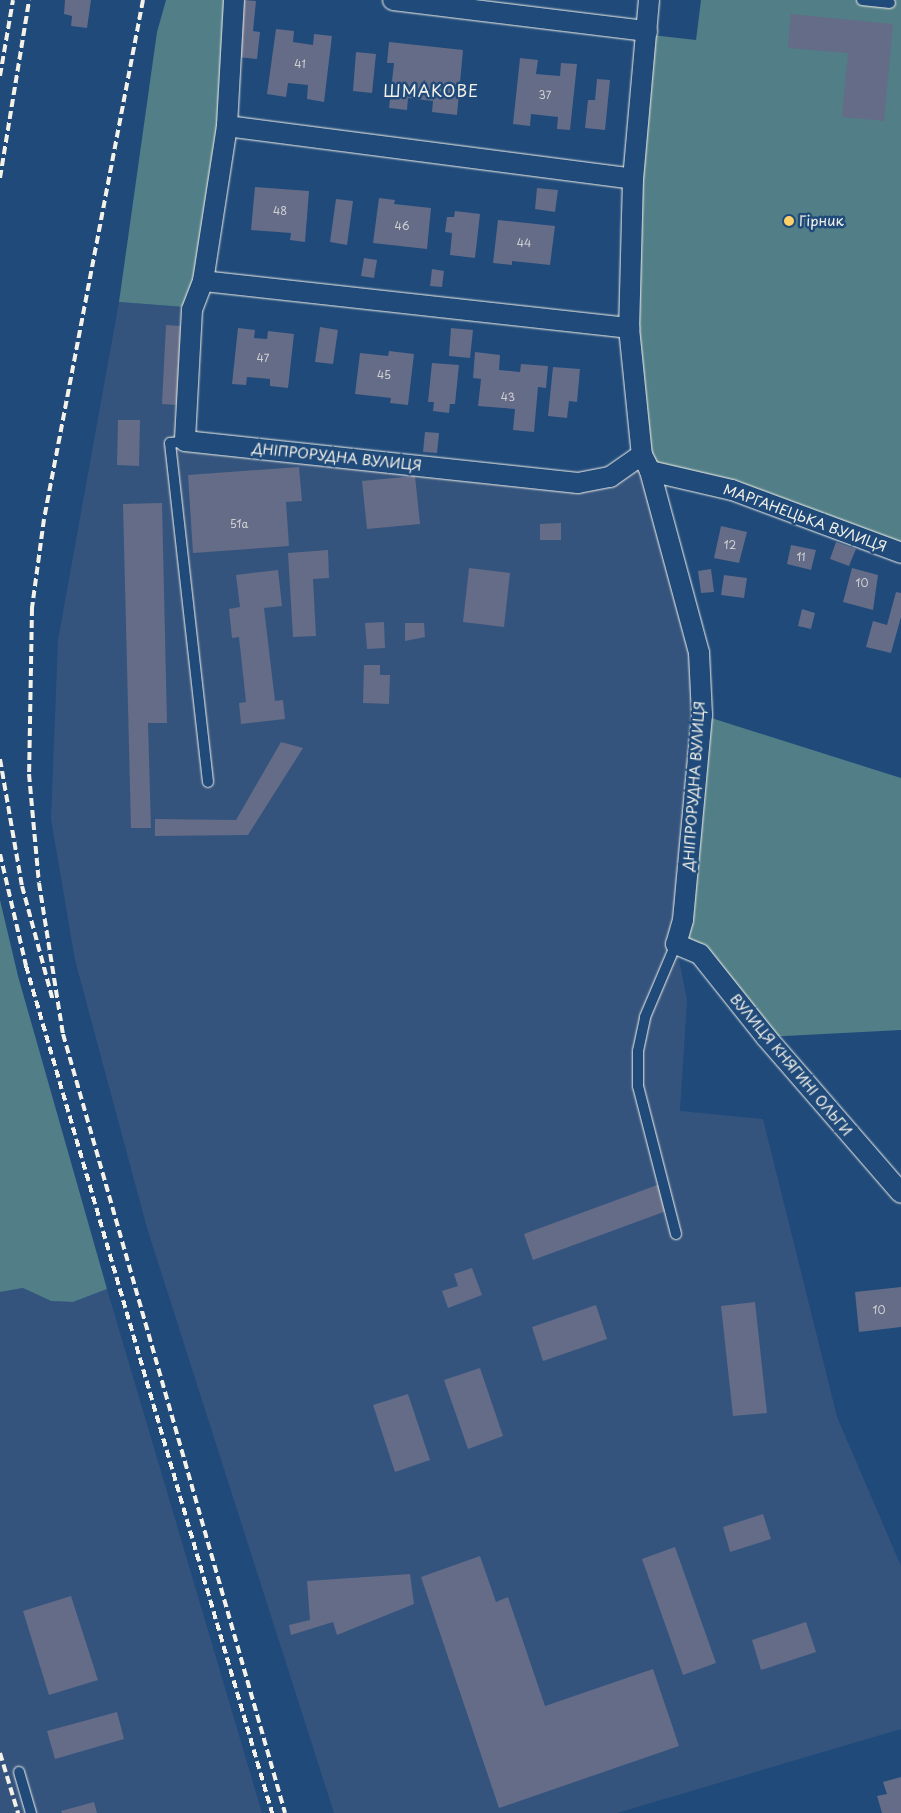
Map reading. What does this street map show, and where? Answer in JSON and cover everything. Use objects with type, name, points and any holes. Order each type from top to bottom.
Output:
[{"type":"street","points":[[185,441],[192,310],[203,281],[227,126],[234,0]]},
{"type":"street","points":[[393,0],[647,31]]},
{"type":"street","name":"ДНІПРОРУДНА ВУЛИЦЯ","points":[[649,0],[633,179],[629,328],[646,463],[699,653],[702,715],[683,920],[676,944]]},
{"type":"street","points":[[227,126],[633,179]]},
{"type":"street","points":[[203,281],[629,328]]},
{"type":"street","name":"ДНІПРОРУДНА ВУЛИЦЯ","points":[[185,441],[578,483],[610,477],[646,463]]},
{"type":"street","name":"МАРГАНЕЦЬКА ВУЛИЦЯ","points":[[646,463],[732,490],[901,553]]},
{"type":"street","name":"ВУЛИЦЯ КНЯГИНІ ОЛЬГИ","points":[[676,944],[700,954],[766,1037],[901,1193]]},
{"type":"lane","points":[[862,0],[890,3]]},
{"type":"lane","points":[[185,441],[170,443],[208,782]]},
{"type":"lane","points":[[676,944],[645,1017],[638,1051],[638,1086],[676,1234]]},
{"type":"lane","points":[[19,1772],[31,1813]]},
{"type":"shaded area","points":[[119,302],[185,307],[176,448],[584,491],[612,487],[637,470],[650,471],[699,653],[676,944],[687,1000],[680,1111],[763,1119],[837,1417],[901,1566],[901,1729],[617,1813],[334,1813],[147,1228],[75,960],[51,819],[58,640]]},
{"type":"shaded area","points":[[23,1288],[51,1301],[73,1302],[107,1289],[262,1813],[0,1813],[0,1292]]},
{"type":"green space","points":[[166,0],[225,0],[221,127],[196,278],[185,307],[119,302],[157,32]]},
{"type":"green space","name":"Гірник","points":[[701,0],[901,0],[901,543],[657,464],[647,444],[635,329],[639,183],[652,35],[696,40]]},
{"type":"green space","points":[[702,715],[901,778],[901,1030],[766,1037],[676,944]]},
{"type":"green space","points":[[0,900],[18,976],[107,1289],[73,1302],[51,1301],[23,1288],[0,1292]]},
{"type":"building","points":[[65,0],[91,0],[87,28],[71,26],[72,16],[64,14]]},
{"type":"building","points":[[244,0],[256,1],[253,31],[260,32],[257,59],[238,57]]},
{"type":"building","points":[[791,14],[893,24],[884,121],[842,117],[848,53],[788,48]]},
{"type":"building","points":[[276,29],[294,31],[293,42],[313,45],[314,34],[332,36],[324,102],[307,99],[308,85],[288,83],[286,97],[267,94]]},
{"type":"building","points":[[389,42],[463,50],[457,115],[432,112],[433,101],[408,98],[407,110],[389,108],[394,63],[387,63]]},
{"type":"building","points":[[356,52],[376,54],[372,93],[353,91]]},
{"type":"building","points":[[520,58],[538,60],[536,74],[560,76],[561,63],[577,64],[570,130],[557,129],[558,117],[531,114],[530,126],[513,124]]},
{"type":"building","points":[[597,79],[610,80],[605,130],[585,128],[588,100],[595,100]]},
{"type":"building","points":[[255,187],[309,191],[305,242],[290,240],[291,233],[251,230]]},
{"type":"building","points":[[537,188],[558,190],[555,212],[535,209]]},
{"type":"building","points":[[379,198],[395,200],[394,204],[431,208],[427,249],[373,243]]},
{"type":"building","points":[[336,199],[353,201],[347,245],[330,242]]},
{"type":"building","points":[[455,211],[480,214],[475,258],[450,255],[452,233],[445,232],[447,217],[454,217]]},
{"type":"building","points":[[498,220],[555,226],[550,265],[512,261],[512,265],[493,263]]},
{"type":"building","points":[[364,258],[377,260],[374,278],[361,276]]},
{"type":"building","points":[[432,269],[444,271],[442,287],[430,286]]},
{"type":"building","points":[[166,325],[181,326],[177,405],[162,404]]},
{"type":"building","points":[[320,327],[338,330],[333,364],[315,362]]},
{"type":"building","points":[[238,328],[255,330],[254,338],[267,339],[268,331],[294,334],[288,388],[270,386],[270,379],[247,377],[246,385],[232,384]]},
{"type":"building","points":[[451,328],[473,330],[470,358],[449,356]]},
{"type":"building","points":[[389,351],[414,354],[408,405],[390,403],[391,398],[355,394],[360,353],[388,356]]},
{"type":"building","points":[[475,352],[500,355],[499,370],[520,372],[521,364],[548,366],[546,388],[538,387],[534,432],[513,430],[515,409],[478,406],[481,379],[473,378]]},
{"type":"building","points":[[432,363],[459,365],[455,404],[450,404],[449,413],[433,411],[434,402],[428,402]]},
{"type":"building","points":[[553,367],[580,369],[577,402],[569,401],[567,418],[548,416]]},
{"type":"building","points":[[118,420],[140,420],[139,466],[117,465]]},
{"type":"building","points":[[425,432],[439,433],[437,453],[423,452]]},
{"type":"building","points":[[299,467],[302,501],[286,502],[289,546],[193,553],[188,475]]},
{"type":"building","points":[[415,476],[420,524],[367,529],[362,481]]},
{"type":"building","points":[[162,503],[167,723],[148,723],[151,828],[131,828],[123,504]]},
{"type":"building","points":[[561,523],[561,540],[540,540],[540,524]]},
{"type":"building","points":[[721,526],[747,532],[739,563],[714,558]]},
{"type":"building","points":[[836,542],[856,549],[849,566],[830,559]]},
{"type":"building","points":[[791,545],[816,550],[811,570],[787,564]]},
{"type":"building","points":[[328,550],[329,578],[313,579],[316,636],[293,637],[288,553]]},
{"type":"building","points":[[469,568],[510,573],[504,627],[463,622]]},
{"type":"building","points":[[852,568],[878,575],[873,610],[843,602]]},
{"type":"building","points":[[711,569],[714,592],[701,593],[698,571]]},
{"type":"building","points":[[278,570],[282,606],[264,608],[275,701],[283,700],[285,719],[241,724],[239,703],[246,702],[239,637],[232,638],[229,609],[240,607],[236,575]]},
{"type":"building","points":[[724,575],[747,578],[744,598],[721,595]]},
{"type":"building","points":[[896,592],[901,593],[901,617],[891,653],[866,647],[873,621],[887,625]]},
{"type":"building","points":[[802,609],[815,613],[811,629],[798,626]]},
{"type":"building","points":[[384,622],[385,648],[367,649],[365,623]]},
{"type":"building","points":[[405,623],[424,623],[425,637],[405,641]]},
{"type":"building","points":[[364,665],[380,665],[380,675],[390,675],[389,704],[363,703]]},
{"type":"building","points":[[281,742],[303,748],[248,835],[155,836],[155,819],[236,820]]},
{"type":"building","points":[[660,1184],[669,1210],[533,1260],[524,1234]]},
{"type":"building","points":[[472,1268],[482,1295],[448,1308],[442,1291],[458,1286],[454,1274]]},
{"type":"building","points":[[901,1287],[901,1327],[859,1332],[855,1292]]},
{"type":"building","points":[[755,1302],[767,1413],[733,1416],[721,1306]]},
{"type":"building","points":[[596,1305],[607,1339],[543,1361],[532,1327]]},
{"type":"building","points":[[480,1368],[503,1436],[468,1449],[444,1380]]},
{"type":"building","points":[[408,1394],[430,1460],[395,1472],[373,1405]]},
{"type":"building","points":[[763,1514],[771,1539],[730,1552],[723,1527]]},
{"type":"building","points":[[675,1547],[716,1663],[683,1675],[642,1559]]},
{"type":"building","points":[[480,1556],[496,1602],[508,1597],[545,1706],[653,1669],[679,1746],[499,1808],[421,1577]]},
{"type":"building","points":[[410,1574],[414,1604],[337,1635],[333,1622],[291,1635],[289,1625],[310,1620],[307,1581]]},
{"type":"building","points":[[71,1596],[98,1680],[49,1695],[23,1611]]},
{"type":"building","points":[[806,1622],[816,1652],[761,1670],[752,1640]]},
{"type":"building","points":[[117,1712],[124,1739],[55,1759],[47,1731]]},
{"type":"building","points":[[901,1777],[901,1813],[882,1813],[877,1796],[887,1794],[883,1782]]},
{"type":"building","points":[[94,1802],[97,1813],[62,1813],[61,1811]]},
{"type":"railway","points":[[0,76],[13,0]]},
{"type":"railway","points":[[0,178],[29,0]]},
{"type":"railway","points":[[143,0],[44,519],[32,608],[29,774],[39,883],[63,1034],[285,1813]]},
{"type":"railway","points":[[0,759],[22,886],[53,1001]]},
{"type":"railway","points":[[0,854],[26,966],[272,1813]]},
{"type":"railway","points":[[0,1753],[18,1813]]},
{"type":"place","name":"Гірник","points":[[789,221]]},
{"type":"district","name":"ШМАКОВЕ","points":[[431,90]]}]
